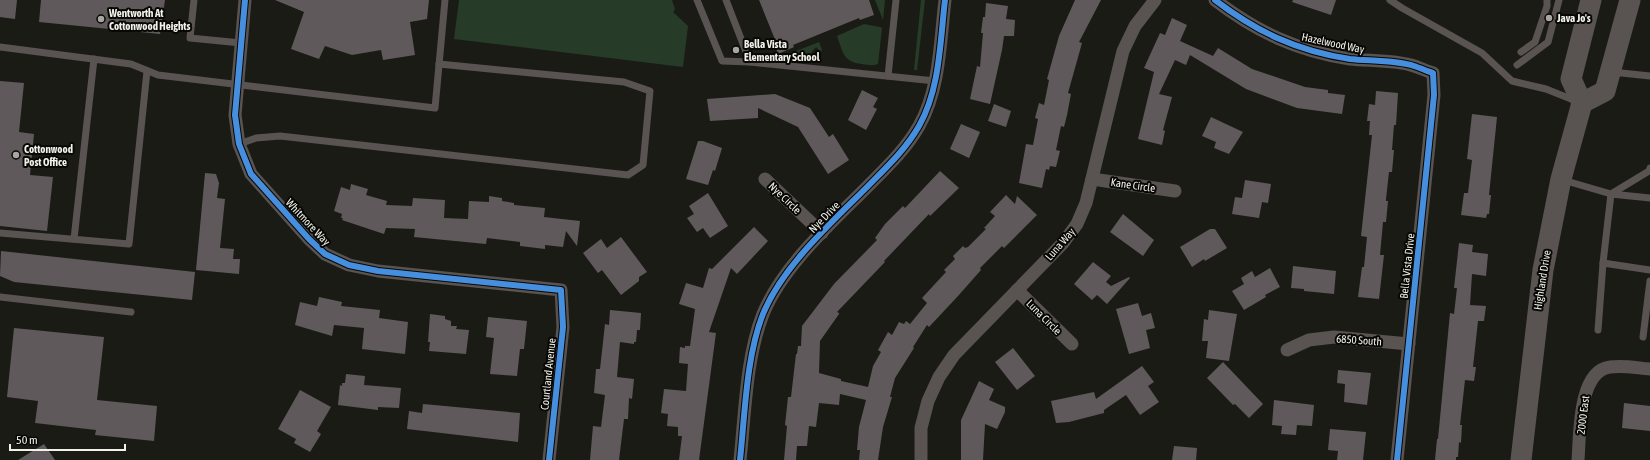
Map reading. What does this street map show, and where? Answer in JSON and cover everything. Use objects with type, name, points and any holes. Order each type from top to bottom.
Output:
[{"type":"main road","points":[[1591,0],[1571,79],[1582,103],[1605,92],[1630,0]]},
{"type":"main road","name":"Highland Drive","points":[[1521,460],[1543,270],[1561,179],[1582,103]]},
{"type":"street","name":"Whitmore Way","points":[[245,0],[235,115],[239,144],[251,174],[309,239],[325,254],[349,265],[378,271],[561,290]]},
{"type":"street","name":"Nye Drive","points":[[740,460],[754,345],[763,314],[780,284],[799,259],[822,233],[901,153],[919,126],[930,99],[935,81],[945,0]]},
{"type":"street","name":"Luna Way","points":[[921,460],[921,428],[928,401],[939,377],[954,355],[1063,243],[1077,224],[1086,203],[1123,51],[1135,26],[1155,0]]},
{"type":"street","name":"Hazelwood Way","points":[[1215,0],[1239,18],[1270,36],[1309,50],[1349,59],[1412,65],[1434,74]]},
{"type":"street","name":"Bella Vista Drive","points":[[1397,460],[1434,95],[1434,74]]},
{"type":"street","name":"Nye Circle","points":[[765,179],[822,233]]},
{"type":"street","name":"Kane Circle","points":[[1092,179],[1175,190]]},
{"type":"street","name":"Courtland Avenue","points":[[549,460],[563,327],[561,290]]},
{"type":"street","name":"Luna Circle","points":[[1017,290],[1072,344]]},
{"type":"street","name":"6850 South","points":[[1287,350],[1309,340],[1334,337],[1409,344]]},
{"type":"street","name":"2000 East","points":[[1578,460],[1584,393],[1596,373],[1608,367],[1623,366],[1650,369]]},
{"type":"lane","points":[[194,0],[190,38],[241,43]]},
{"type":"lane","points":[[0,47],[131,64],[158,75],[435,108],[445,0]]},
{"type":"lane","points":[[697,0],[722,61],[750,62],[935,81]]},
{"type":"lane","points":[[726,0],[750,62]]},
{"type":"lane","points":[[888,76],[896,0]]},
{"type":"lane","points":[[1390,0],[1482,53],[1512,81],[1546,89],[1582,103]]},
{"type":"lane","points":[[1521,52],[1535,42],[1547,6],[1547,0]]},
{"type":"lane","points":[[1517,65],[1548,42],[1560,0]]},
{"type":"lane","points":[[74,239],[94,59]]},
{"type":"lane","points":[[239,144],[256,138],[280,136],[628,175],[643,165],[650,91],[624,82],[440,64]]},
{"type":"lane","points":[[0,233],[129,244],[147,71]]},
{"type":"lane","points":[[1610,72],[1626,72],[1650,76]]},
{"type":"lane","points":[[1611,194],[1650,171],[1650,168]]},
{"type":"lane","points":[[1561,179],[1611,194],[1650,198]]},
{"type":"lane","points":[[1598,330],[1603,263],[1611,194]]},
{"type":"lane","points":[[1603,263],[1650,270]]},
{"type":"lane","points":[[1643,337],[1650,281]]},
{"type":"lane","points":[[0,297],[131,312]]},
{"type":"green space","points":[[459,0],[672,0],[675,9],[673,12],[688,26],[683,67],[454,39]]},
{"type":"green space","points":[[875,0],[885,0],[883,20]]},
{"type":"green space","points":[[921,0],[925,0],[917,70],[914,70]]},
{"type":"green space","points":[[864,24],[882,28],[878,64],[876,65],[868,65],[851,61],[845,55],[837,36]]},
{"type":"green space","points":[[819,42],[822,50],[821,52],[816,47],[811,53],[815,59],[781,57]]},
{"type":"building","points":[[0,0],[17,0],[15,19],[0,17]]},
{"type":"building","name":"Wentworth At Cottonwood Heights","points":[[41,0],[165,0],[160,34],[39,22]]},
{"type":"building","points":[[275,0],[429,0],[427,19],[410,22],[415,55],[383,60],[381,50],[352,55],[325,46],[319,59],[291,49],[304,12]]},
{"type":"building","name":"Bella Vista Elementary School","points":[[759,0],[869,0],[874,15],[860,20],[859,18],[793,45],[794,47],[778,54],[774,43],[776,42]]},
{"type":"building","points":[[1075,0],[1101,0],[1079,42],[1082,43],[1068,93],[1071,94],[1064,127],[1061,126],[1056,150],[1060,151],[1056,167],[1050,166],[1049,170],[1046,169],[1042,188],[1019,183],[1026,144],[1033,145],[1038,119],[1035,118],[1039,103],[1044,105],[1049,80],[1047,79],[1059,36]]},
{"type":"building","points":[[1293,0],[1336,0],[1331,15],[1292,2]]},
{"type":"building","points":[[986,3],[1008,6],[1006,19],[1015,20],[1014,36],[1004,36],[990,104],[970,99],[977,66],[980,67],[983,33],[981,33],[983,17],[985,17]]},
{"type":"building","points":[[1172,18],[1187,25],[1180,41],[1213,56],[1218,48],[1252,69],[1305,87],[1328,90],[1328,93],[1345,95],[1342,114],[1297,108],[1246,89],[1190,55],[1186,65],[1175,60],[1159,94],[1172,97],[1163,130],[1165,131],[1162,145],[1138,139],[1154,72],[1144,68],[1160,33],[1165,35]]},
{"type":"building","name":"Cottonwood Post Office","points":[[0,81],[24,83],[19,132],[34,134],[30,175],[53,177],[47,231],[0,226]]},
{"type":"building","points":[[862,90],[878,98],[873,107],[877,109],[866,130],[848,120]]},
{"type":"building","points":[[1376,91],[1398,93],[1396,125],[1394,125],[1392,150],[1394,150],[1392,172],[1389,172],[1386,199],[1386,201],[1388,201],[1386,222],[1383,222],[1380,255],[1384,255],[1379,299],[1358,297],[1362,267],[1364,267],[1367,237],[1361,236],[1372,135],[1369,135],[1370,121],[1367,121],[1369,104],[1375,105]]},
{"type":"building","points":[[775,94],[810,108],[829,137],[833,134],[849,160],[828,174],[798,127],[758,108],[758,118],[710,121],[707,99]]},
{"type":"building","points":[[994,104],[1011,111],[1006,127],[988,121]]},
{"type":"building","points":[[1472,114],[1497,117],[1489,195],[1491,195],[1489,214],[1487,214],[1486,218],[1461,215],[1464,193],[1468,193],[1472,160],[1467,159]]},
{"type":"building","points":[[1211,117],[1243,132],[1229,154],[1214,148],[1216,142],[1202,136]]},
{"type":"building","points":[[961,124],[980,132],[969,158],[950,149]]},
{"type":"building","points":[[698,141],[703,141],[722,148],[715,171],[713,170],[708,185],[686,179]]},
{"type":"building","points":[[940,171],[959,188],[930,216],[929,214],[837,312],[839,314],[820,341],[819,373],[841,379],[841,381],[868,387],[873,366],[881,352],[878,350],[888,332],[892,335],[899,322],[904,324],[906,321],[910,324],[927,303],[922,298],[946,272],[944,270],[955,259],[953,256],[963,246],[965,248],[968,247],[986,229],[984,228],[995,216],[990,212],[1006,195],[1015,204],[1017,196],[1037,215],[1004,248],[1002,246],[980,268],[981,270],[929,327],[927,325],[895,378],[890,397],[892,397],[883,427],[878,460],[859,460],[860,450],[857,450],[859,427],[866,400],[840,394],[839,405],[819,403],[816,427],[809,426],[807,446],[797,446],[796,460],[784,460],[787,426],[785,425],[788,397],[791,397],[796,354],[798,346],[801,346],[802,326],[834,284],[877,240],[875,238],[885,224],[903,206],[905,208]]},
{"type":"building","points":[[205,173],[216,174],[219,183],[217,198],[225,199],[220,248],[234,249],[233,259],[240,259],[239,274],[196,270]]},
{"type":"building","points":[[1245,180],[1271,184],[1268,203],[1262,202],[1259,218],[1232,214],[1235,197],[1242,198]]},
{"type":"building","points":[[351,184],[368,189],[366,195],[387,201],[386,205],[412,206],[413,198],[445,200],[444,218],[468,219],[469,201],[489,202],[489,196],[502,198],[502,201],[514,203],[514,205],[545,208],[544,217],[580,221],[577,246],[566,231],[563,247],[545,245],[545,249],[520,246],[520,242],[487,238],[486,244],[414,237],[415,229],[386,228],[384,234],[342,220],[342,214],[334,211],[341,187],[350,190]]},
{"type":"building","points":[[708,193],[728,226],[710,238],[703,228],[697,232],[687,218],[694,214],[689,206]]},
{"type":"building","points":[[1123,214],[1154,240],[1143,256],[1110,232]]},
{"type":"building","points":[[754,227],[768,241],[737,274],[731,268],[709,332],[716,333],[699,460],[679,460],[682,436],[678,436],[678,427],[667,426],[668,414],[661,413],[664,389],[686,391],[688,364],[679,363],[680,347],[685,348],[685,346],[690,346],[695,309],[679,304],[686,283],[703,288],[709,268],[712,269]]},
{"type":"building","points":[[1210,229],[1215,229],[1227,248],[1205,261],[1204,259],[1192,267],[1180,247]]},
{"type":"building","points":[[621,237],[647,272],[639,277],[639,281],[621,295],[602,270],[598,273],[583,253],[601,239],[607,248]]},
{"type":"building","points":[[1459,243],[1473,245],[1472,252],[1488,254],[1486,276],[1472,274],[1470,305],[1486,306],[1484,321],[1478,321],[1473,367],[1476,367],[1474,381],[1465,380],[1460,425],[1462,425],[1461,443],[1459,442],[1458,457],[1456,457],[1456,460],[1435,460],[1450,313],[1454,314],[1457,288],[1454,288]]},
{"type":"building","points":[[1,251],[195,272],[192,300],[14,282],[0,276]]},
{"type":"building","points":[[1093,262],[1111,276],[1106,282],[1111,286],[1129,277],[1130,278],[1107,304],[1097,295],[1092,300],[1074,284]]},
{"type":"building","points":[[1293,266],[1336,271],[1334,294],[1291,288]]},
{"type":"building","points":[[1270,268],[1280,287],[1265,295],[1266,297],[1244,310],[1232,291],[1244,284],[1241,278],[1252,271],[1255,277]]},
{"type":"building","points":[[319,297],[342,302],[341,306],[380,310],[379,318],[408,322],[405,354],[362,349],[364,328],[334,325],[332,336],[295,325],[300,302],[317,306]]},
{"type":"building","points":[[1138,303],[1142,316],[1151,313],[1155,328],[1146,330],[1150,348],[1129,354],[1116,309]]},
{"type":"building","points":[[610,310],[641,313],[640,330],[637,330],[636,342],[634,342],[634,344],[620,342],[617,377],[634,379],[632,399],[629,398],[628,419],[624,419],[619,460],[590,460],[593,426],[601,427],[605,395],[594,393],[596,369],[600,369],[605,324],[609,325]]},
{"type":"building","points":[[1209,310],[1237,314],[1229,361],[1206,358],[1208,341],[1202,341],[1204,319],[1208,320]]},
{"type":"building","points":[[430,314],[445,316],[445,319],[451,321],[451,326],[457,326],[456,329],[469,330],[466,354],[429,351],[430,342],[428,342]]},
{"type":"building","points":[[488,317],[527,321],[524,349],[520,349],[517,376],[490,374],[494,338],[486,337]]},
{"type":"building","points":[[14,328],[104,337],[97,400],[157,406],[154,441],[95,435],[96,430],[35,423],[38,401],[7,397]]},
{"type":"building","points":[[1013,348],[1035,376],[1017,390],[995,362]]},
{"type":"building","points":[[1223,362],[1263,404],[1249,418],[1235,404],[1233,405],[1207,378]]},
{"type":"building","points":[[1142,366],[1154,382],[1148,386],[1159,402],[1140,415],[1126,395],[1104,410],[1104,413],[1069,422],[1056,423],[1051,401],[1094,392],[1096,399]]},
{"type":"building","points":[[1338,370],[1371,373],[1367,405],[1344,402],[1345,384],[1337,383]]},
{"type":"building","points":[[346,374],[365,376],[364,385],[401,388],[399,408],[378,407],[378,410],[338,405],[340,385],[342,386],[342,383],[345,383]]},
{"type":"building","points":[[979,381],[994,389],[989,400],[1005,407],[1005,412],[997,429],[985,424],[983,460],[961,460],[961,420]]},
{"type":"building","points":[[300,390],[331,407],[317,431],[321,434],[310,452],[294,443],[296,439],[278,429]]},
{"type":"building","points":[[1274,400],[1314,405],[1312,426],[1297,425],[1296,435],[1281,434],[1282,426],[1272,425]]},
{"type":"building","points":[[1624,403],[1650,406],[1650,431],[1622,428]]},
{"type":"building","points":[[423,404],[520,413],[518,442],[407,429],[409,411],[422,413]]},
{"type":"building","points":[[1330,429],[1366,432],[1363,460],[1337,460],[1338,451],[1328,450]]},
{"type":"building","points":[[44,444],[55,460],[18,460]]},
{"type":"building","points":[[1174,446],[1197,448],[1196,460],[1172,460]]},
{"type":"cycle path","points":[[245,0],[235,115],[239,144],[251,174],[309,239],[325,254],[349,265],[378,271],[561,290],[563,327],[549,460]]},
{"type":"cycle path","points":[[740,460],[750,367],[757,331],[763,314],[772,295],[797,259],[893,161],[919,126],[926,112],[935,81],[945,0]]},
{"type":"cycle path","points":[[1215,0],[1246,22],[1262,31],[1312,51],[1350,59],[1407,64],[1433,73],[1434,95],[1397,460]]},
{"type":"place","name":"Java Jo's","points":[[1549,18]]},
{"type":"place","name":"Wentworth At Cottonwood Heights","points":[[101,19]]},
{"type":"place","name":"Bella Vista Elementary School","points":[[736,50]]},
{"type":"place","name":"Cottonwood Post Office","points":[[16,155]]}]
